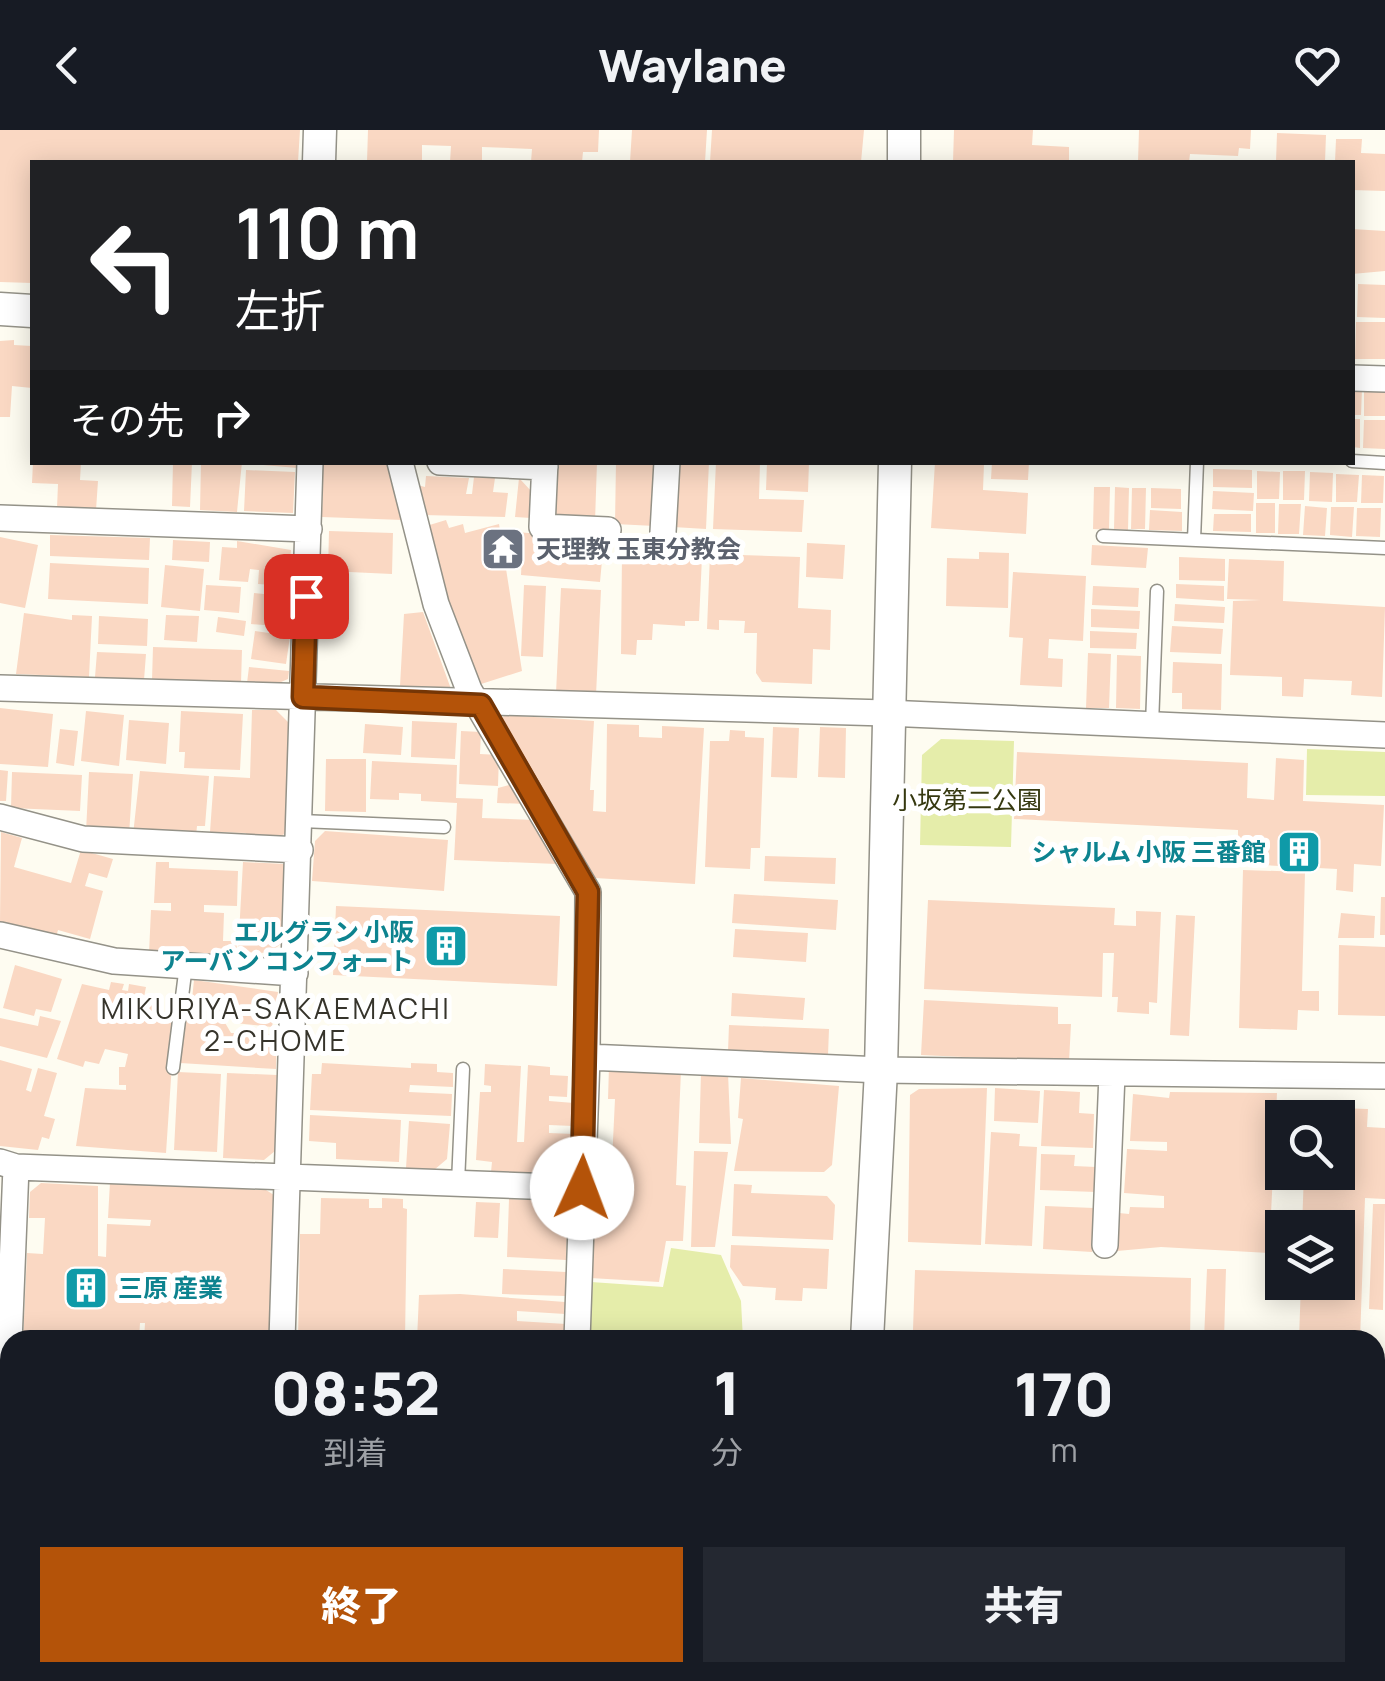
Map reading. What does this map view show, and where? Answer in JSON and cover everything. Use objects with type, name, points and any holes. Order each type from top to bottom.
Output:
[{"type":"street","points":[[319,160],[320,130]]},
{"type":"street","points":[[904,130],[904,160]]},
{"type":"street","points":[[0,309],[30,310]]},
{"type":"street","points":[[1355,378],[1385,379]]},
{"type":"street","points":[[282,1330],[310,465]]},
{"type":"street","points":[[401,465],[436,604],[468,690],[481,705],[588,892],[588,1057],[577,1330]]},
{"type":"street","points":[[545,465],[542,526],[608,530]]},
{"type":"street","points":[[663,532],[666,465]]},
{"type":"street","points":[[868,1330],[881,1070],[886,713],[896,465]]},
{"type":"street","points":[[0,518],[309,529]]},
{"type":"street","points":[[0,688],[481,705],[886,713],[1385,735]]},
{"type":"street","points":[[0,817],[83,839],[300,850]]},
{"type":"street","points":[[0,935],[74,956],[295,973]]},
{"type":"street","points":[[588,1057],[881,1070],[1385,1076]]},
{"type":"street","points":[[1105,1245],[1112,1074]]},
{"type":"street","points":[[4,1330],[8,1164],[582,1188]]},
{"type":"street","points":[[0,1540],[0,1568]]},
{"type":"lane","points":[[1355,461],[1385,462]]},
{"type":"lane","points":[[1194,540],[1198,465]]},
{"type":"lane","points":[[1104,536],[1385,548]]},
{"type":"lane","points":[[1152,725],[1157,591]]},
{"type":"lane","points":[[301,821],[444,827]]},
{"type":"lane","points":[[173,1068],[186,965]]},
{"type":"lane","points":[[458,1182],[463,1068]]},
{"type":"green space","name":"小坂第二公園","points":[[941,739],[1014,741],[1011,847],[920,845],[922,755]]},
{"type":"green space","points":[[1307,749],[1385,752],[1385,796],[1306,795]]},
{"type":"green space","points":[[671,1248],[721,1255],[741,1301],[742,1330],[590,1330],[591,1282],[663,1287]]},
{"type":"building","points":[[0,130],[300,130],[298,160],[30,160],[30,283],[0,282]]},
{"type":"building","points":[[368,130],[599,130],[598,152],[583,152],[582,160],[531,160],[532,149],[482,147],[482,160],[450,160],[451,146],[422,145],[422,160],[367,160]]},
{"type":"building","points":[[632,130],[707,130],[705,160],[630,160]]},
{"type":"building","points":[[712,130],[864,130],[861,160],[710,160]]},
{"type":"building","points":[[954,130],[1033,130],[1032,145],[1069,147],[1069,160],[953,160]]},
{"type":"building","points":[[1139,130],[1251,130],[1250,149],[1239,148],[1238,156],[1190,154],[1189,160],[1138,160]]},
{"type":"building","points":[[1277,133],[1326,135],[1325,160],[1276,160]]},
{"type":"building","points":[[1336,139],[1362,139],[1361,153],[1385,154],[1385,191],[1355,190],[1355,160],[1335,160]]},
{"type":"building","points":[[1355,229],[1385,231],[1385,271],[1355,274]]},
{"type":"building","points":[[1358,284],[1385,285],[1385,318],[1357,317]]},
{"type":"building","points":[[1356,322],[1385,322],[1385,359],[1355,359]]},
{"type":"building","points":[[14,340],[14,345],[30,346],[30,388],[12,386],[10,417],[0,417],[0,341]]},
{"type":"building","points":[[1355,388],[1362,388],[1361,415],[1355,415]]},
{"type":"building","points":[[1364,388],[1385,389],[1385,416],[1364,416]]},
{"type":"building","points":[[1355,419],[1360,419],[1360,448],[1355,447]]},
{"type":"building","points":[[1364,420],[1385,420],[1385,449],[1363,448]]},
{"type":"building","points":[[33,465],[81,465],[80,480],[98,481],[96,510],[57,508],[58,484],[32,483]]},
{"type":"building","points":[[173,465],[192,465],[190,507],[172,506]]},
{"type":"building","points":[[201,465],[242,465],[237,512],[200,510]]},
{"type":"building","points":[[323,465],[390,465],[403,520],[322,517]]},
{"type":"building","points":[[556,465],[597,465],[595,522],[554,520]]},
{"type":"building","points":[[616,465],[656,465],[655,526],[615,524]]},
{"type":"building","points":[[676,465],[709,465],[706,529],[673,527]]},
{"type":"building","points":[[716,465],[760,465],[759,499],[804,500],[802,532],[713,529]]},
{"type":"building","points":[[767,465],[809,465],[808,492],[766,490]]},
{"type":"building","points":[[935,465],[984,465],[983,490],[1028,493],[1026,534],[931,528]]},
{"type":"building","points":[[992,465],[1029,465],[1028,480],[991,479]]},
{"type":"building","points":[[1213,469],[1252,470],[1252,488],[1213,487]]},
{"type":"building","points":[[246,470],[295,472],[293,513],[244,511]]},
{"type":"building","points":[[1257,471],[1280,472],[1279,499],[1257,499]]},
{"type":"building","points":[[1283,471],[1305,471],[1304,500],[1283,500]]},
{"type":"building","points":[[1310,472],[1333,473],[1332,502],[1309,501]]},
{"type":"building","points":[[1336,474],[1359,475],[1357,502],[1336,502]]},
{"type":"building","points":[[1362,475],[1384,476],[1383,503],[1361,503]]},
{"type":"building","points":[[426,476],[469,478],[466,494],[472,494],[474,477],[495,478],[493,492],[508,493],[505,517],[423,515],[417,485],[425,487]]},
{"type":"building","points":[[519,478],[533,493],[531,518],[515,517]]},
{"type":"building","points":[[1094,487],[1110,487],[1109,530],[1093,529]]},
{"type":"building","points":[[1115,487],[1129,488],[1128,530],[1114,529]]},
{"type":"building","points":[[1132,488],[1146,488],[1145,529],[1131,529]]},
{"type":"building","points":[[1151,488],[1181,489],[1181,509],[1151,508]]},
{"type":"building","points":[[1213,491],[1254,493],[1253,511],[1212,509]]},
{"type":"building","points":[[1256,503],[1275,503],[1275,533],[1256,533]]},
{"type":"building","points":[[1279,504],[1301,504],[1299,534],[1278,534]]},
{"type":"building","points":[[1305,506],[1327,508],[1325,536],[1303,535]]},
{"type":"building","points":[[1331,507],[1354,507],[1352,537],[1330,535]]},
{"type":"building","points":[[1357,508],[1381,508],[1380,537],[1356,536]]},
{"type":"building","points":[[1150,510],[1182,512],[1182,531],[1149,530]]},
{"type":"building","points":[[1214,514],[1251,514],[1251,532],[1213,531]]},
{"type":"building","points":[[446,520],[449,528],[463,524],[465,533],[499,524],[522,671],[478,685],[423,527]]},
{"type":"building","points":[[329,531],[393,533],[392,574],[328,571]]},
{"type":"building","points":[[516,532],[604,539],[600,582],[521,575],[522,553],[514,553]]},
{"type":"building","points":[[50,535],[150,538],[149,560],[50,556]]},
{"type":"building","points":[[0,537],[38,545],[25,608],[0,603]]},
{"type":"building","points":[[173,540],[210,542],[209,562],[172,560]]},
{"type":"building","points":[[237,541],[291,550],[287,586],[258,584],[259,570],[250,569],[248,582],[219,580],[222,547],[237,548]]},
{"type":"building","points":[[807,543],[845,545],[843,579],[806,577]]},
{"type":"building","points":[[1092,545],[1148,548],[1146,568],[1091,565]]},
{"type":"building","points":[[979,552],[1009,553],[1008,608],[946,606],[947,558],[979,559]]},
{"type":"building","points":[[622,553],[702,557],[699,621],[685,621],[685,626],[653,624],[652,640],[637,640],[636,655],[621,654]]},
{"type":"building","points":[[710,554],[800,557],[798,608],[831,610],[830,650],[813,649],[812,684],[762,682],[756,673],[757,633],[744,633],[745,621],[719,620],[719,630],[707,629]]},
{"type":"building","points":[[1179,557],[1225,559],[1225,581],[1179,580]]},
{"type":"building","points":[[1229,559],[1284,561],[1283,601],[1385,607],[1382,697],[1351,695],[1352,681],[1304,679],[1303,697],[1282,696],[1282,677],[1230,675],[1233,601],[1261,600],[1227,599]]},
{"type":"building","points":[[50,563],[149,568],[148,604],[48,599]]},
{"type":"building","points":[[165,565],[204,569],[200,611],[161,607]]},
{"type":"building","points":[[1013,572],[1086,576],[1083,641],[1049,639],[1048,658],[1063,659],[1062,687],[1020,685],[1023,638],[1009,637]]},
{"type":"building","points":[[1176,584],[1224,586],[1224,601],[1176,598]]},
{"type":"building","points":[[206,585],[241,587],[239,613],[204,610]]},
{"type":"building","points":[[524,585],[546,586],[543,657],[521,656]]},
{"type":"building","points":[[1093,586],[1139,588],[1138,607],[1092,605]]},
{"type":"building","points":[[561,588],[601,590],[596,695],[556,693]]},
{"type":"building","points":[[254,593],[293,597],[290,627],[251,624]]},
{"type":"building","points":[[1175,604],[1225,607],[1224,623],[1174,621]]},
{"type":"building","points":[[1091,609],[1140,611],[1139,629],[1091,627]]},
{"type":"building","points":[[423,612],[451,689],[400,686],[404,614]]},
{"type":"building","points":[[24,613],[72,620],[72,615],[92,616],[89,677],[16,674]]},
{"type":"building","points":[[166,615],[199,616],[197,642],[164,640]]},
{"type":"building","points":[[99,616],[148,619],[147,646],[98,644]]},
{"type":"building","points":[[218,617],[246,621],[244,636],[216,632]]},
{"type":"building","points":[[1172,626],[1223,629],[1221,654],[1170,652]]},
{"type":"building","points":[[255,631],[290,636],[286,664],[251,659]]},
{"type":"building","points":[[1090,631],[1137,633],[1136,649],[1090,648]]},
{"type":"building","points":[[153,647],[242,650],[241,683],[152,680]]},
{"type":"building","points":[[97,652],[146,654],[144,680],[95,677]]},
{"type":"building","points":[[1088,653],[1111,654],[1109,708],[1086,708]]},
{"type":"building","points":[[1117,655],[1141,656],[1140,709],[1116,708]]},
{"type":"building","points":[[1173,662],[1222,664],[1221,710],[1182,709],[1182,693],[1172,693]]},
{"type":"building","points":[[249,667],[289,671],[288,679],[274,685],[247,683]]},
{"type":"building","points":[[0,708],[53,714],[48,767],[0,764]]},
{"type":"building","points":[[252,710],[276,710],[289,723],[286,833],[274,840],[245,838],[246,833],[210,832],[214,776],[250,778]]},
{"type":"building","points":[[86,711],[124,715],[119,766],[81,761]]},
{"type":"building","points":[[181,711],[243,714],[240,770],[184,768],[185,752],[179,752]]},
{"type":"building","points":[[504,715],[594,721],[590,790],[594,790],[593,811],[606,812],[607,724],[639,725],[639,737],[662,738],[662,726],[704,728],[695,884],[595,878],[500,725]]},
{"type":"building","points":[[129,720],[169,723],[166,764],[126,760]]},
{"type":"building","points":[[412,721],[457,723],[455,759],[411,757]]},
{"type":"building","points":[[365,724],[403,727],[401,755],[363,753]]},
{"type":"building","points":[[773,727],[799,728],[797,778],[771,777]]},
{"type":"building","points":[[820,727],[846,728],[845,778],[818,777]]},
{"type":"building","points":[[60,729],[78,731],[74,766],[56,763]]},
{"type":"building","points":[[730,730],[745,731],[745,737],[764,738],[760,848],[751,848],[750,869],[705,867],[710,741],[729,741]]},
{"type":"building","points":[[461,731],[481,732],[480,754],[499,755],[498,786],[459,784]]},
{"type":"building","points":[[1017,752],[1248,763],[1247,798],[1274,800],[1276,758],[1304,760],[1303,801],[1384,805],[1381,866],[1354,864],[1353,892],[1336,890],[1337,869],[1243,864],[1245,841],[1238,840],[1238,830],[1014,819]]},
{"type":"building","points":[[326,759],[366,759],[366,812],[325,811]]},
{"type":"building","points":[[372,761],[457,765],[456,798],[483,799],[482,818],[535,820],[557,864],[454,860],[457,803],[421,801],[421,794],[399,793],[399,800],[370,799]]},
{"type":"building","points":[[0,770],[8,771],[6,801],[0,801]]},
{"type":"building","points":[[140,771],[209,776],[205,826],[197,826],[196,836],[133,835]]},
{"type":"building","points":[[12,772],[82,775],[80,811],[11,808]]},
{"type":"building","points":[[89,772],[133,774],[129,835],[86,832]]},
{"type":"building","points":[[517,783],[527,804],[497,803],[498,788]]},
{"type":"building","points":[[325,831],[448,840],[444,891],[312,881],[315,841]]},
{"type":"building","points":[[1,832],[22,838],[14,867],[71,883],[81,850],[113,859],[107,878],[89,873],[85,886],[103,891],[90,939],[58,930],[56,937],[0,922]]},
{"type":"building","points":[[765,856],[836,858],[835,884],[764,881]]},
{"type":"building","points":[[156,862],[169,862],[169,868],[238,871],[237,906],[204,905],[204,912],[224,913],[223,941],[237,941],[236,956],[149,953],[151,910],[171,911],[171,903],[154,903]]},
{"type":"building","points":[[243,862],[284,864],[282,943],[269,953],[238,952]]},
{"type":"building","points":[[1243,870],[1305,872],[1302,991],[1319,991],[1319,1011],[1298,1010],[1297,1030],[1239,1028]]},
{"type":"building","points":[[734,894],[838,900],[836,930],[732,923]]},
{"type":"building","points":[[1381,897],[1385,897],[1385,935],[1380,935]]},
{"type":"building","points":[[928,900],[1115,908],[1114,925],[1136,926],[1136,911],[1161,912],[1157,1003],[1149,1002],[1149,1014],[1117,1012],[1118,997],[1112,997],[1114,953],[1103,953],[1102,997],[924,989]]},
{"type":"building","name":"エルグラン 小阪 アーバン コンフォート","points":[[336,906],[560,916],[557,986],[333,975]]},
{"type":"building","points":[[1341,913],[1375,916],[1374,938],[1338,938]]},
{"type":"building","points":[[1176,915],[1195,916],[1189,1036],[1170,1035]]},
{"type":"building","points":[[735,929],[808,933],[806,962],[733,957]]},
{"type":"building","points":[[1339,945],[1385,947],[1385,1016],[1338,1015]]},
{"type":"building","points":[[15,965],[62,979],[51,1012],[36,1009],[34,1016],[3,1008]]},
{"type":"building","points":[[194,980],[278,992],[272,1027],[235,1023],[236,1013],[191,1009]]},
{"type":"building","points":[[111,982],[124,984],[122,990],[128,991],[129,984],[146,987],[144,997],[163,1001],[160,1017],[175,1019],[166,1153],[76,1146],[85,1088],[126,1090],[126,1085],[119,1085],[119,1067],[125,1067],[128,1054],[105,1049],[99,1064],[85,1061],[83,1067],[57,1059],[82,984],[109,990]]},
{"type":"building","points":[[732,993],[805,998],[803,1020],[731,1016]]},
{"type":"building","points":[[924,1000],[1058,1007],[1058,1024],[1071,1024],[1069,1062],[921,1055]]},
{"type":"building","points":[[40,1016],[61,1021],[47,1058],[0,1046],[0,1018],[38,1026]]},
{"type":"building","points":[[182,1019],[224,1021],[231,1033],[277,1035],[276,1069],[180,1063]]},
{"type":"building","points":[[729,1025],[829,1029],[828,1055],[728,1051]]},
{"type":"building","points":[[0,1060],[32,1069],[26,1090],[31,1092],[38,1068],[57,1073],[44,1116],[55,1119],[49,1139],[42,1137],[38,1150],[0,1146]]},
{"type":"building","points":[[322,1063],[411,1068],[411,1063],[437,1064],[437,1072],[453,1073],[453,1087],[410,1085],[409,1092],[452,1094],[451,1116],[310,1110],[312,1074],[321,1074]]},
{"type":"building","points":[[485,1064],[521,1066],[517,1142],[524,1142],[528,1065],[550,1067],[550,1075],[568,1076],[567,1097],[549,1096],[549,1101],[574,1103],[573,1126],[549,1125],[549,1133],[574,1134],[572,1164],[559,1176],[491,1172],[492,1162],[476,1160],[480,1092],[491,1092],[491,1086],[484,1085]]},
{"type":"building","points":[[609,1067],[681,1071],[676,1185],[686,1186],[683,1241],[666,1241],[659,1282],[590,1278],[595,1181],[611,1182],[615,1099],[608,1099]]},
{"type":"building","points":[[178,1072],[221,1074],[217,1152],[174,1150]]},
{"type":"building","points":[[227,1073],[277,1075],[275,1151],[264,1160],[223,1158]]},
{"type":"building","points":[[701,1073],[728,1073],[731,1144],[699,1143]]},
{"type":"building","points":[[741,1078],[839,1086],[832,1165],[824,1172],[734,1171],[743,1119],[738,1118]]},
{"type":"building","points":[[987,1088],[981,1245],[908,1242],[910,1095],[919,1089]]},
{"type":"building","points":[[995,1088],[1040,1091],[1038,1123],[994,1121]]},
{"type":"building","points":[[1044,1090],[1080,1092],[1079,1113],[1094,1114],[1093,1148],[1041,1146]]},
{"type":"building","points":[[1170,1092],[1277,1093],[1277,1100],[1265,1100],[1265,1190],[1272,1190],[1271,1210],[1265,1210],[1265,1253],[1161,1247],[1117,1251],[1119,1213],[1129,1214],[1130,1207],[1164,1208],[1164,1196],[1124,1193],[1127,1149],[1167,1151],[1167,1142],[1130,1141],[1133,1094],[1169,1098]]},
{"type":"building","points":[[1355,1109],[1368,1109],[1367,1127],[1385,1128],[1385,1199],[1365,1198],[1360,1330],[1299,1330],[1300,1300],[1355,1300],[1355,1210],[1303,1210],[1303,1190],[1355,1190]]},
{"type":"building","points":[[310,1115],[401,1120],[399,1162],[336,1159],[336,1143],[309,1141]]},
{"type":"building","points":[[409,1121],[450,1124],[447,1159],[434,1170],[406,1168]]},
{"type":"building","points":[[991,1132],[1020,1134],[1019,1146],[1037,1147],[1032,1246],[985,1244]]},
{"type":"building","points":[[694,1151],[728,1152],[715,1247],[691,1247]]},
{"type":"building","points":[[1041,1154],[1075,1155],[1074,1166],[1096,1167],[1096,1192],[1040,1190]]},
{"type":"building","points":[[110,1182],[266,1190],[274,1195],[269,1330],[145,1330],[145,1323],[140,1323],[140,1330],[23,1330],[27,1253],[43,1254],[45,1218],[29,1218],[30,1192],[41,1183],[98,1186],[98,1256],[106,1257],[107,1224],[150,1226],[151,1220],[108,1218]]},
{"type":"building","points":[[734,1184],[752,1185],[751,1193],[827,1196],[835,1205],[833,1240],[732,1236]]},
{"type":"building","points":[[321,1198],[369,1199],[369,1208],[382,1208],[382,1198],[403,1199],[403,1208],[407,1209],[405,1330],[298,1330],[300,1234],[320,1234]]},
{"type":"building","points":[[509,1199],[559,1201],[568,1213],[566,1260],[507,1257]]},
{"type":"building","points":[[476,1202],[500,1203],[498,1238],[474,1237]]},
{"type":"building","points":[[1373,1204],[1385,1204],[1383,1310],[1369,1309]]},
{"type":"building","points":[[1045,1206],[1094,1208],[1092,1252],[1043,1249]]},
{"type":"building","points":[[731,1245],[829,1249],[827,1289],[803,1288],[802,1301],[775,1300],[776,1288],[743,1286],[730,1267]]},
{"type":"building","points":[[503,1269],[566,1272],[565,1296],[502,1294]]},
{"type":"building","points":[[1207,1269],[1226,1269],[1224,1330],[1204,1330]]},
{"type":"building","points":[[915,1270],[1191,1278],[1190,1330],[913,1330]]},
{"type":"building","points":[[419,1295],[565,1302],[565,1314],[517,1311],[517,1321],[566,1324],[566,1330],[417,1330]]},
{"type":"place","name":"天理教 玉東分教会","points":[[503,549]]},
{"type":"place","name":"シャルム 小阪 三番館","points":[[1299,852]]},
{"type":"place","name":"エルグラン 小阪 アーバン コンフォート","points":[[446,946]]},
{"type":"place","name":"三原 産業","points":[[86,1288]]},
{"type":"district","name":"MIKURIYA-SAKAEMACHI 2-CHOME","points":[[276,1025]]},
{"type":"route","points":[[306,596],[303,697],[481,705],[588,892],[588,1057],[582,1188]]}]
